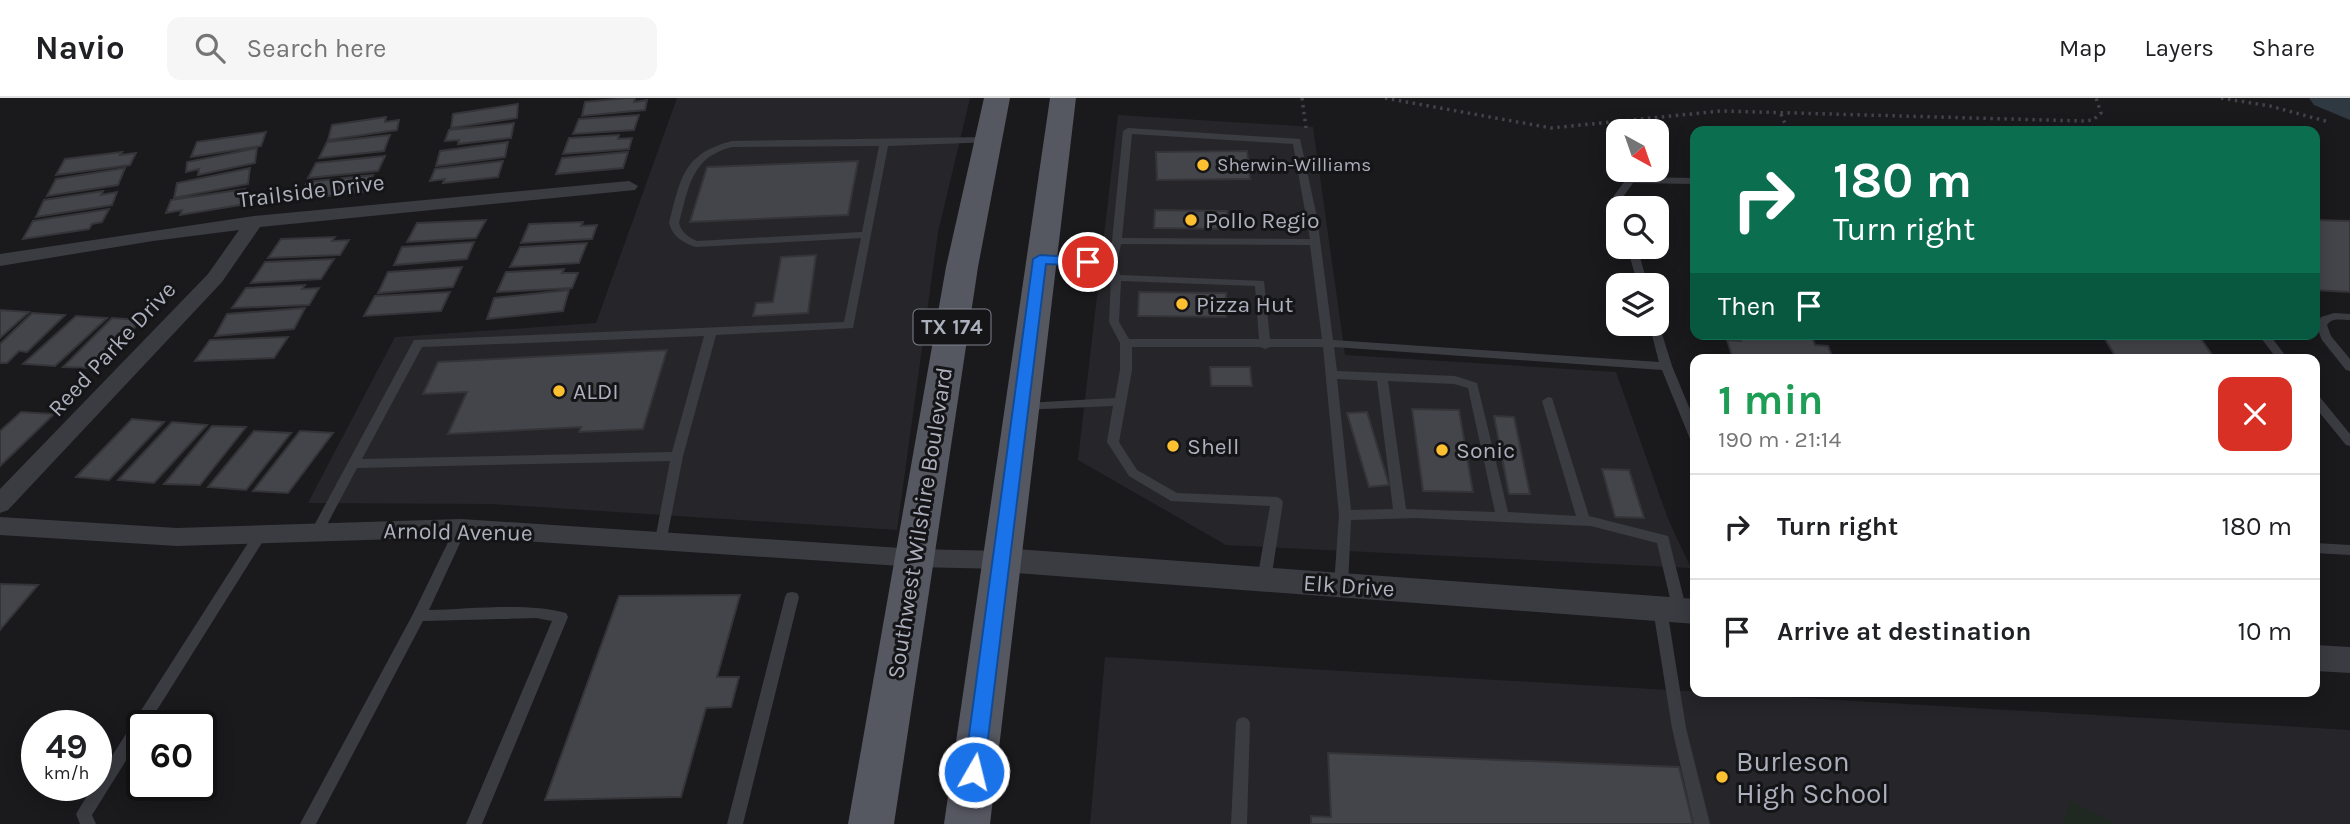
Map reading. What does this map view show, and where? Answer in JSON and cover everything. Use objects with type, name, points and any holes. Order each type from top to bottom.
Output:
[{"type":"main road","name":"Southwest Wilshire Boulevard","points":[[871,824],[962,267],[997,98]]},
{"type":"main road","points":[[967,824],[1020,407],[1063,98]]},
{"type":"street","name":"Trailside Drive","points":[[0,260],[153,234],[254,222],[396,206],[629,186]]},
{"type":"street","name":"Reed Parke Drive","points":[[0,505],[215,278],[254,222]]},
{"type":"street","name":"Arnold Avenue","points":[[0,526],[177,537],[461,528],[916,558],[1002,560]]},
{"type":"street","name":"Elk Drive","points":[[1002,560],[1679,610]]},
{"type":"street","points":[[2320,658],[2350,660]]},
{"type":"lane","points":[[1264,580],[1277,502],[1175,498],[1133,472],[1113,442],[1126,370],[1126,343],[1114,322],[1116,278],[1112,263],[1117,241],[1128,131],[1297,141],[1332,375],[1345,514],[1341,585]]},
{"type":"lane","points":[[867,235],[696,244],[681,236],[674,223],[691,167],[715,148],[732,144],[988,140]]},
{"type":"lane","points":[[316,533],[418,343],[849,325],[884,143]]},
{"type":"lane","points":[[1619,196],[1630,180],[1690,181]]},
{"type":"lane","points":[[1117,241],[1314,242]]},
{"type":"lane","points":[[1040,259],[1112,263]]},
{"type":"lane","points":[[1116,278],[1260,283],[1265,345]]},
{"type":"lane","points":[[2350,317],[2334,316],[2325,319],[2321,325],[2326,337],[2350,367]]},
{"type":"lane","points":[[661,540],[677,456],[711,332]]},
{"type":"lane","points":[[1657,336],[1666,366],[1690,424]]},
{"type":"lane","points":[[2268,340],[2279,354]]},
{"type":"lane","points":[[1126,343],[1328,344],[1666,366]]},
{"type":"lane","points":[[1332,375],[1455,380],[1473,386],[1503,517]]},
{"type":"lane","points":[[1382,377],[1400,513]]},
{"type":"lane","points":[[1548,401],[1584,521]]},
{"type":"lane","points":[[1020,407],[1120,402]]},
{"type":"lane","points":[[2320,405],[2350,442]]},
{"type":"lane","points":[[353,464],[677,456]]},
{"type":"lane","points":[[1345,514],[1400,513],[1584,521],[1662,539],[1679,610],[1679,729],[1702,824]]},
{"type":"lane","points":[[308,824],[419,615],[461,528]]},
{"type":"lane","points":[[88,824],[84,814],[260,535]]},
{"type":"lane","points":[[2320,548],[2350,550]]},
{"type":"lane","points":[[735,824],[792,597]]},
{"type":"lane","points":[[419,615],[536,613],[561,618],[474,824]]},
{"type":"lane","points":[[1239,824],[1242,723]]},
{"type":"path","points":[[1297,141],[1306,128],[1302,98]]},
{"type":"path","points":[[1385,98],[1552,128],[1721,111],[2082,121],[2093,120],[2101,113],[2095,98]]},
{"type":"path","points":[[2221,98],[2270,106],[2329,122]]},
{"type":"path","points":[[1781,114],[1786,126]]},
{"type":"shaded area","points":[[677,98],[970,98],[938,232],[897,530],[491,504],[308,503],[395,337],[596,323]]},
{"type":"shaded area","points":[[1118,115],[1313,127],[1345,355],[1616,372],[1668,519],[1690,568],[1226,545],[1078,460]]},
{"type":"shaded area","name":"Burleson High School","points":[[1105,657],[1690,691],[1690,697],[1787,697],[2350,730],[2350,824],[1090,824]]},
{"type":"shaded area","points":[[2070,801],[2117,824],[2063,824]]},
{"type":"building","points":[[635,98],[634,102],[647,100],[645,110],[582,116],[585,102]]},
{"type":"building","points":[[518,104],[517,118],[451,128],[453,114]]},
{"type":"building","points":[[639,115],[634,130],[573,134],[579,119]]},
{"type":"building","points":[[386,117],[385,122],[399,120],[397,130],[328,140],[332,125]]},
{"type":"building","points":[[514,123],[511,138],[458,144],[459,140],[445,141],[449,130]]},
{"type":"building","points":[[266,132],[261,146],[191,157],[197,142]]},
{"type":"building","points":[[390,135],[384,151],[319,158],[327,142]]},
{"type":"building","points":[[619,135],[618,139],[632,138],[629,149],[563,154],[569,138]]},
{"type":"building","points":[[508,142],[505,157],[436,166],[440,151]]},
{"type":"building","points":[[257,148],[255,163],[198,175],[199,169],[186,172],[187,162]]},
{"type":"building","name":"Sherwin-Williams","points":[[1247,151],[1250,179],[1157,180],[1156,152]]},
{"type":"building","points":[[122,152],[120,155],[136,153],[130,165],[56,175],[65,159]]},
{"type":"building","points":[[628,152],[623,168],[556,174],[562,158]]},
{"type":"building","points":[[385,156],[378,171],[308,178],[316,163]]},
{"type":"building","points":[[503,161],[498,177],[443,183],[445,179],[430,181],[435,169]]},
{"type":"building","points":[[858,161],[848,215],[690,222],[707,167]]},
{"type":"building","points":[[125,168],[118,185],[47,196],[56,179]]},
{"type":"building","points":[[250,168],[248,184],[174,198],[177,183]]},
{"type":"building","points":[[373,175],[366,192],[299,199],[307,182]]},
{"type":"building","points":[[245,189],[240,205],[180,215],[182,210],[166,213],[171,200]]},
{"type":"building","points":[[103,191],[101,195],[117,192],[112,205],[36,217],[44,200]]},
{"type":"building","points":[[109,209],[102,222],[92,224],[89,229],[23,239],[33,221]]},
{"type":"building","name":"Pollo Regio","points":[[1155,210],[1227,211],[1228,229],[1154,228]]},
{"type":"building","points":[[486,220],[476,238],[407,242],[417,223]]},
{"type":"building","points":[[2320,220],[2350,221],[2350,292],[2320,290]]},
{"type":"building","points":[[583,222],[581,226],[597,225],[592,239],[521,243],[529,224]]},
{"type":"building","points":[[335,237],[332,241],[349,240],[340,255],[268,258],[281,239]]},
{"type":"building","points":[[474,242],[467,259],[394,265],[402,247]]},
{"type":"building","points":[[587,243],[579,263],[510,267],[520,247]]},
{"type":"building","points":[[816,255],[808,313],[753,316],[756,303],[773,302],[781,257]]},
{"type":"building","points":[[334,259],[321,279],[251,283],[265,262]]},
{"type":"building","points":[[462,267],[453,287],[378,293],[388,272]]},
{"type":"building","points":[[564,269],[562,273],[578,273],[572,288],[497,292],[506,272]]},
{"type":"building","points":[[305,285],[302,289],[319,288],[309,305],[232,308],[246,288]]},
{"type":"building","points":[[569,290],[563,311],[487,319],[494,298]]},
{"type":"building","points":[[450,292],[441,311],[364,316],[375,296]]},
{"type":"building","name":"Pizza Hut","points":[[1139,292],[1226,293],[1226,317],[1138,316]]},
{"type":"building","points":[[305,308],[294,329],[215,336],[227,314]]},
{"type":"building","points":[[0,310],[29,312],[0,338]]},
{"type":"building","points":[[32,313],[65,315],[27,352],[19,351],[7,363],[0,363],[0,344]]},
{"type":"building","points":[[76,316],[107,318],[55,366],[23,364]]},
{"type":"building","points":[[112,318],[142,320],[95,368],[63,367]]},
{"type":"building","points":[[288,337],[274,358],[195,361],[210,340]]},
{"type":"building","points":[[1727,340],[1813,340],[1815,345],[1828,346],[1831,354],[1731,354]]},
{"type":"building","points":[[2106,340],[2202,340],[2212,354],[2114,354]]},
{"type":"building","points":[[667,350],[643,429],[579,432],[581,427],[448,434],[467,392],[423,394],[438,362]]},
{"type":"building","points":[[1210,367],[1250,367],[1252,386],[1211,386]]},
{"type":"building","name":"Sonic","points":[[1412,409],[1459,410],[1473,492],[1423,491]]},
{"type":"building","points":[[21,412],[54,414],[0,466],[0,431]]},
{"type":"building","points":[[1367,412],[1389,485],[1369,487],[1347,413]]},
{"type":"building","points":[[1494,416],[1514,417],[1530,494],[1509,494]]},
{"type":"building","points":[[132,419],[164,422],[109,480],[76,477]]},
{"type":"building","points":[[172,422],[207,425],[154,483],[118,480]]},
{"type":"building","points":[[212,426],[246,427],[200,485],[164,484]]},
{"type":"building","points":[[254,431],[291,433],[246,490],[208,487]]},
{"type":"building","points":[[300,431],[333,433],[288,493],[253,491]]},
{"type":"building","points":[[1602,469],[1629,470],[1644,518],[1615,517]]},
{"type":"building","points":[[0,584],[38,585],[0,630]]},
{"type":"building","points":[[740,595],[717,677],[739,677],[731,707],[706,708],[681,797],[545,800],[619,596]]},
{"type":"building","points":[[1328,753],[1679,767],[1693,824],[1311,824],[1311,816],[1331,817]]},
{"type":"waterway","points":[[2326,98],[2350,110]]},
{"type":"place","name":"Sherwin-Williams","points":[[1203,165]]},
{"type":"place","name":"Pollo Regio","points":[[1191,220]]},
{"type":"place","name":"Pizza Hut","points":[[1182,304]]},
{"type":"place","name":"ALDI","points":[[559,391]]},
{"type":"place","name":"Shell","points":[[1173,446]]},
{"type":"place","name":"Sonic","points":[[1442,450]]},
{"type":"place","name":"Burleson High School","points":[[1722,777]]},
{"type":"route","points":[[974,772],[1040,259],[1088,262]]}]
